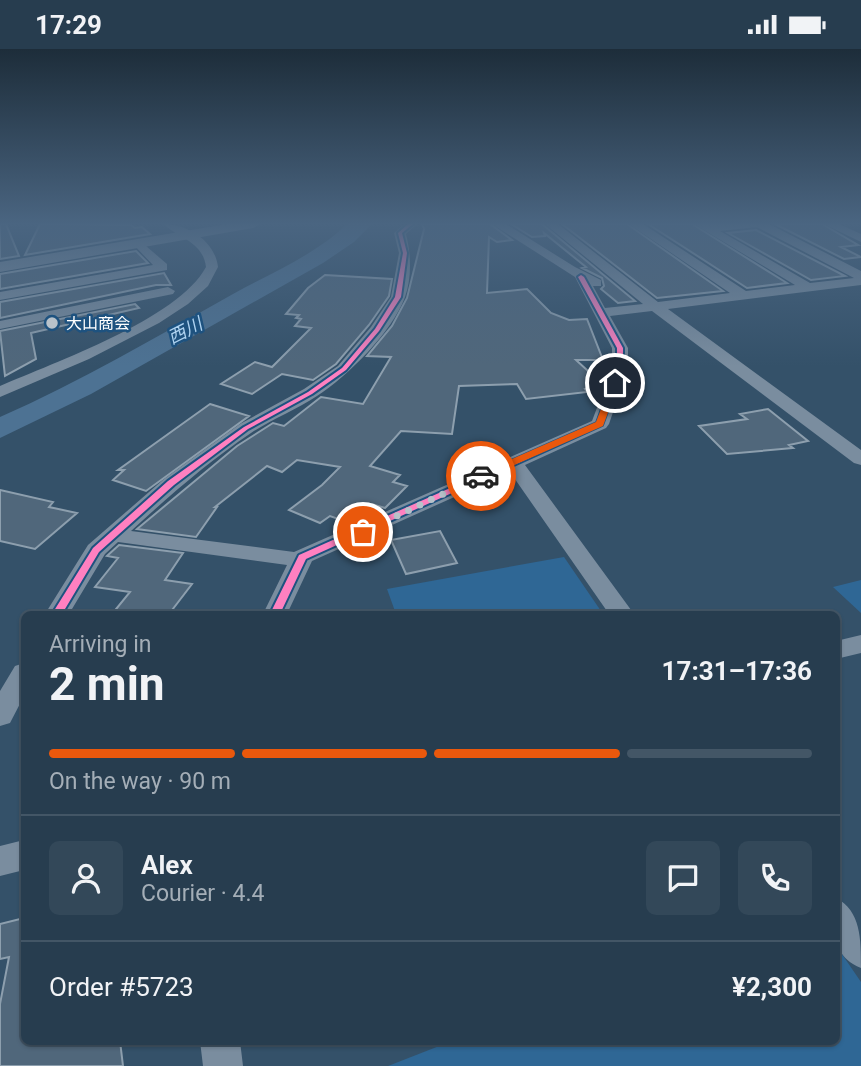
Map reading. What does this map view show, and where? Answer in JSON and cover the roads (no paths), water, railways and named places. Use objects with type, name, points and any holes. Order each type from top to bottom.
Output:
[{"type":"street","points":[[0,296],[137,271]]},
{"type":"street","points":[[2,388],[116,339],[175,309],[204,285],[210,271]]},
{"type":"street","points":[[59,611],[96,550],[172,483],[246,428],[310,393],[344,369],[377,330],[398,297],[402,271]]},
{"type":"street","points":[[572,271],[657,308]]},
{"type":"street","points":[[611,271],[861,459]]},
{"type":"street","points":[[707,271],[744,296]]},
{"type":"street","points":[[781,271],[809,288]]},
{"type":"street","points":[[113,535],[301,560],[600,424],[620,367],[620,348],[581,277]]},
{"type":"street","points":[[602,313],[861,281]]},
{"type":"street","points":[[0,325],[168,291]]},
{"type":"street","points":[[513,462],[620,611]]},
{"type":"street","points":[[276,611],[301,560]]},
{"type":"street","points":[[840,649],[861,644]]},
{"type":"street","points":[[0,715],[21,678]]},
{"type":"street","points":[[0,861],[21,856]]},
{"type":"street","points":[[840,921],[861,950]]},
{"type":"street","points":[[220,1045],[223,1066]]},
{"type":"water","name":"西川","points":[[276,271],[308,271],[91,394],[0,438],[0,417],[89,374]]},
{"type":"place","name":"大山商会","points":[[52,323]]}]
